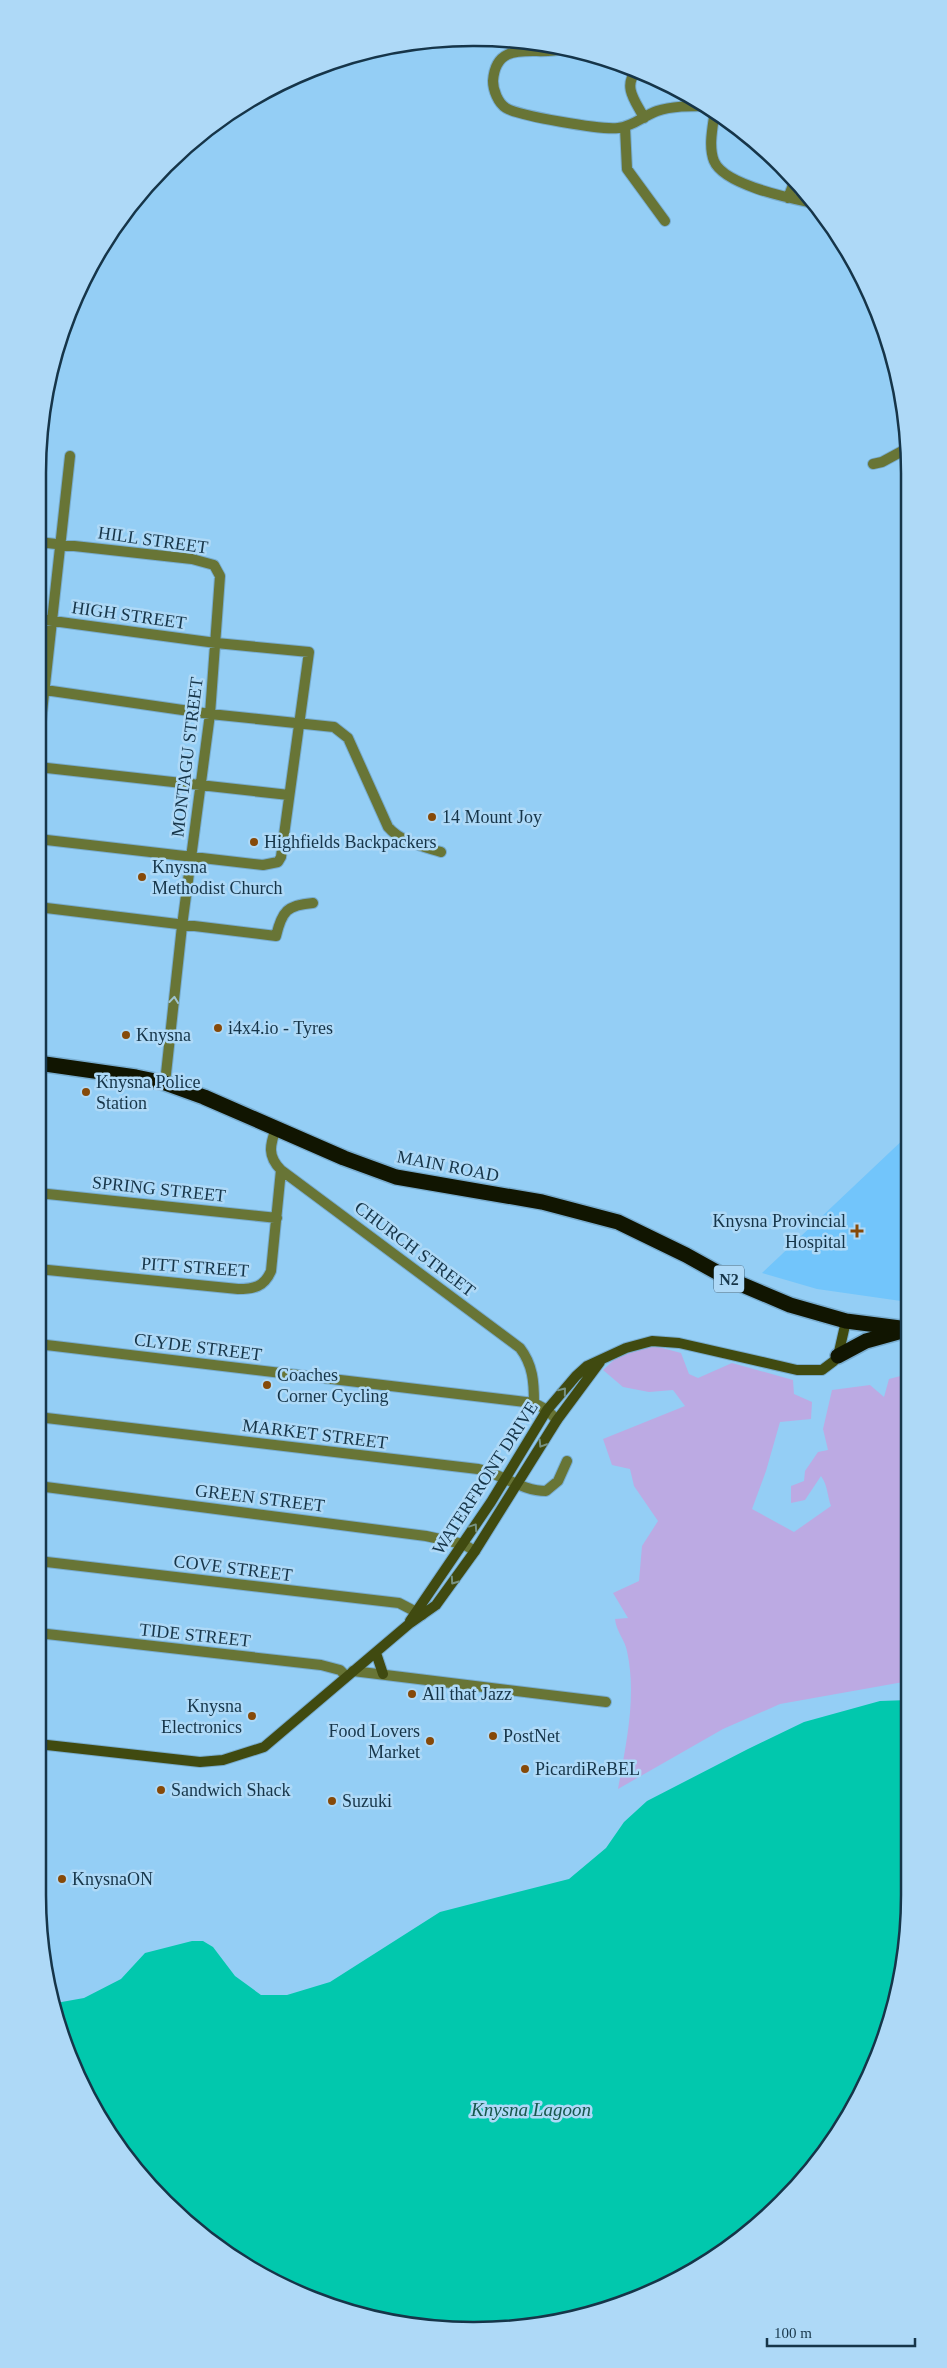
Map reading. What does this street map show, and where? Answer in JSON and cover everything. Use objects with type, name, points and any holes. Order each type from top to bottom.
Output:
[{"type":"highway","name":"MAIN ROAD","points":[[46,1064],[165,1083],[204,1097],[344,1158],[396,1177],[542,1202],[618,1222],[758,1293],[808,1311],[846,1321]]},
{"type":"highway","name":"N2","points":[[846,1321],[901,1328]]},
{"type":"highway","points":[[838,1356],[866,1341],[901,1331]]},
{"type":"street","points":[[532,50],[518,51],[506,55],[497,66],[493,81],[502,104],[515,111],[577,125],[607,128],[625,127],[665,109],[693,107]]},
{"type":"street","points":[[632,77],[630,81],[630,88],[644,118]]},
{"type":"street","points":[[714,120],[712,150],[717,166],[730,177],[788,198],[802,201]]},
{"type":"street","points":[[625,127],[627,169],[665,221]]},
{"type":"street","points":[[788,198],[792,188]]},
{"type":"street","points":[[873,464],[882,462],[900,452]]},
{"type":"street","points":[[46,659],[52,621],[70,456]]},
{"type":"street","name":"HILL STREET","points":[[46,543],[192,559],[214,565],[220,576],[221,585],[216,643]]},
{"type":"street","name":"HIGH STREET","points":[[46,620],[216,643],[308,652],[299,724]]},
{"type":"street","name":"MONTAGU STREET","points":[[165,1083],[182,926],[210,714],[216,643]]},
{"type":"street","points":[[46,691],[210,714],[334,727],[348,738],[388,827],[411,843],[441,852]]},
{"type":"street","points":[[46,841],[192,858],[270,864],[281,857],[299,724]]},
{"type":"street","points":[[46,768],[289,795]]},
{"type":"street","points":[[46,908],[276,936],[280,921],[289,908],[296,904],[313,903]]},
{"type":"street","name":"CHURCH STREET","points":[[276,1128],[270,1150],[274,1164],[520,1348],[527,1357],[531,1369],[534,1383],[534,1403]]},
{"type":"street","name":"PITT STREET","points":[[46,1270],[252,1290],[268,1280],[271,1271],[278,1218],[281,1170]]},
{"type":"street","name":"SPRING STREET","points":[[46,1193],[278,1218]]},
{"type":"street","points":[[838,1356],[846,1321]]},
{"type":"street","name":"WATERFRONT DRIVE","points":[[46,1745],[200,1762],[223,1760],[264,1747],[409,1624],[419,1612],[463,1544],[547,1410],[587,1366],[600,1362],[626,1348],[652,1341],[679,1343],[812,1372],[822,1370],[838,1356]]},
{"type":"street","name":"CLYDE STREET","points":[[46,1345],[534,1403],[547,1410],[557,1420]]},
{"type":"street","name":"WATERFRONT DRIVE","points":[[419,1612],[436,1605],[446,1593],[475,1552],[557,1420],[600,1362]]},
{"type":"street","name":"MARKET STREET","points":[[46,1417],[478,1470],[506,1477],[534,1491],[546,1492],[558,1481],[567,1461]]},
{"type":"street","name":"GREEN STREET","points":[[46,1487],[426,1536],[463,1544],[475,1552]]},
{"type":"street","name":"COVE STREET","points":[[46,1562],[399,1603],[419,1612]]},
{"type":"street","name":"TIDE STREET","points":[[46,1635],[321,1665],[349,1673],[383,1674],[606,1702]]},
{"type":"street","points":[[376,1653],[383,1674]]},
{"type":"shaded area","name":"Knysna Provincial Hospital","points":[[901,1142],[901,1301],[817,1289],[762,1273]]},
{"type":"shaded area","points":[[651,1345],[681,1353],[689,1374],[698,1378],[732,1363],[793,1380],[794,1394],[812,1402],[811,1419],[780,1422],[766,1471],[752,1509],[794,1532],[831,1506],[821,1476],[805,1500],[791,1503],[791,1486],[804,1481],[805,1471],[818,1452],[828,1450],[823,1429],[832,1390],[870,1385],[884,1397],[889,1379],[901,1376],[901,1682],[780,1704],[723,1729],[618,1789],[629,1720],[631,1686],[627,1651],[615,1619],[628,1618],[613,1593],[639,1581],[642,1546],[658,1521],[634,1486],[630,1469],[612,1465],[603,1439],[685,1406],[673,1390],[649,1392],[623,1387],[603,1370],[616,1358]]},
{"type":"water","name":"Knysna Lagoon","points":[[901,1700],[901,1895],[900,1922],[893,1978],[878,2032],[857,2083],[844,2108],[829,2132],[795,2176],[776,2197],[734,2233],[687,2265],[662,2278],[611,2299],[584,2307],[557,2314],[501,2321],[446,2321],[418,2318],[390,2314],[336,2299],[285,2278],[260,2265],[236,2250],[192,2216],[171,2197],[135,2155],[103,2108],[90,2083],[69,2032],[60,2002],[84,1998],[121,1979],[145,1953],[192,1941],[203,1941],[213,1947],[235,1976],[261,1995],[287,1995],[330,1982],[440,1912],[569,1879],[606,1848],[624,1822],[647,1801],[748,1749],[804,1722],[880,1701]]},
{"type":"place","name":"14 Mount Joy","points":[[432,817]]},
{"type":"place","name":"Highfields Backpackers","points":[[254,842]]},
{"type":"place","name":"Knysna Methodist Church","points":[[142,877]]},
{"type":"place","name":"i4x4.io - Tyres","points":[[218,1028]]},
{"type":"place","name":"Knysna","points":[[126,1035]]},
{"type":"place","name":"Knysna Police Station","points":[[86,1092]]},
{"type":"place","name":"Knysna Provincial Hospital","points":[[857,1231]]},
{"type":"place","name":"Coaches Corner Cycling","points":[[267,1385]]},
{"type":"place","name":"All that Jazz","points":[[412,1694]]},
{"type":"place","name":"Knysna Electronics","points":[[252,1716]]},
{"type":"place","name":"PostNet","points":[[493,1736]]},
{"type":"place","name":"Food Lovers Market","points":[[430,1741]]},
{"type":"place","name":"PicardiReBEL","points":[[525,1769]]},
{"type":"place","name":"Sandwich Shack","points":[[161,1790]]},
{"type":"place","name":"Suzuki","points":[[332,1801]]},
{"type":"place","name":"KnysnaON","points":[[62,1879]]}]
